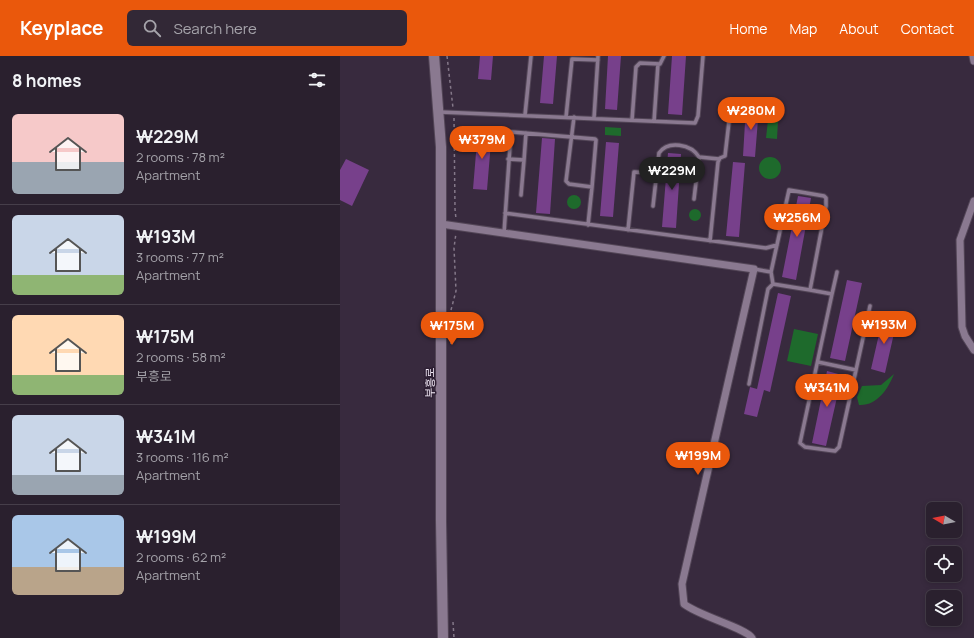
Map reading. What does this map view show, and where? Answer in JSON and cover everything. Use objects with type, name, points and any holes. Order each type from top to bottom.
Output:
[{"type":"main road","name":"부흥로","points":[[434,56],[441,147],[441,521],[443,638]]},
{"type":"street","points":[[973,56],[974,61]]},
{"type":"street","points":[[974,201],[960,240],[962,327],[965,336],[974,350]]},
{"type":"street","points":[[441,224],[754,269],[682,584],[684,604],[692,610],[744,631],[752,638]]},
{"type":"lane","points":[[525,115],[531,56]]},
{"type":"lane","points":[[632,120],[636,67],[640,63],[658,64],[663,60],[664,56]]},
{"type":"lane","points":[[439,112],[696,122],[703,56]]},
{"type":"lane","points":[[566,117],[572,59],[598,58],[594,118]]},
{"type":"lane","points":[[654,121],[658,64]]},
{"type":"lane","points":[[698,157],[719,159],[725,156],[730,113]]},
{"type":"lane","points":[[574,117],[566,181],[569,184],[592,187]]},
{"type":"lane","points":[[504,233],[510,133],[595,139],[597,141],[588,225]]},
{"type":"lane","points":[[521,195],[526,133]]},
{"type":"lane","points":[[653,206],[659,153],[667,146],[689,147],[696,151],[698,157],[694,199]]},
{"type":"lane","points":[[508,159],[524,160]]},
{"type":"lane","points":[[710,241],[719,159]]},
{"type":"lane","points":[[628,230],[634,172],[656,173]]},
{"type":"lane","points":[[773,284],[770,272],[788,190],[821,195],[826,198],[826,206],[810,290]]},
{"type":"lane","points":[[505,213],[766,248],[776,245]]},
{"type":"lane","points":[[754,269],[770,272]]},
{"type":"lane","points":[[837,272],[801,438],[801,444],[805,447],[832,451],[838,449],[870,306]]},
{"type":"lane","points":[[773,284],[832,294]]},
{"type":"lane","points":[[749,384],[768,289],[773,284]]},
{"type":"lane","points":[[818,362],[856,370]]},
{"type":"path","points":[[447,56],[454,113],[456,226],[454,248],[456,291],[451,316]]},
{"type":"path","points":[[451,328],[451,349]]},
{"type":"path","points":[[452,616],[454,638]]},
{"type":"green space","points":[[768,120],[778,121],[777,139],[766,138]]},
{"type":"green space","points":[[605,127],[621,128],[621,136],[605,135]]},
{"type":"green space","points":[[770,157],[778,160],[781,168],[778,176],[770,179],[762,176],[759,168],[762,160]]},
{"type":"green space","points":[[574,195],[579,197],[581,202],[579,207],[574,209],[569,207],[567,202],[569,197]]},
{"type":"green space","points":[[693,209],[697,209],[701,215],[697,221],[693,221],[689,217],[689,213]]},
{"type":"green space","points":[[794,329],[818,334],[811,366],[787,361]]},
{"type":"green space","points":[[894,374],[889,385],[881,396],[871,403],[859,405],[857,397],[862,386],[881,385]]},
{"type":"building","points":[[480,56],[493,56],[491,80],[478,79]]},
{"type":"building","points":[[544,56],[557,56],[553,104],[540,103]]},
{"type":"building","points":[[608,56],[621,56],[617,110],[605,109]]},
{"type":"building","points":[[672,56],[686,56],[682,115],[668,114]]},
{"type":"building","points":[[746,106],[759,107],[755,157],[743,156]]},
{"type":"building","points":[[478,129],[492,130],[487,190],[473,189]]},
{"type":"building","points":[[542,138],[555,139],[550,214],[536,213]]},
{"type":"building","points":[[606,142],[619,143],[613,217],[600,216]]},
{"type":"building","points":[[668,153],[681,154],[676,228],[662,227]]},
{"type":"building","points":[[346,159],[369,170],[352,206],[340,200],[340,170]]},
{"type":"building","points":[[733,162],[745,163],[739,237],[726,236]]},
{"type":"building","points":[[798,196],[811,198],[796,280],[782,277]]},
{"type":"building","points":[[847,280],[862,283],[845,361],[830,358]]},
{"type":"building","points":[[778,293],[791,296],[770,392],[764,390],[757,417],[744,414],[750,387],[757,389]]},
{"type":"building","points":[[883,317],[897,320],[885,373],[871,369]]},
{"type":"building","points":[[827,371],[842,375],[826,446],[812,443]]}]
